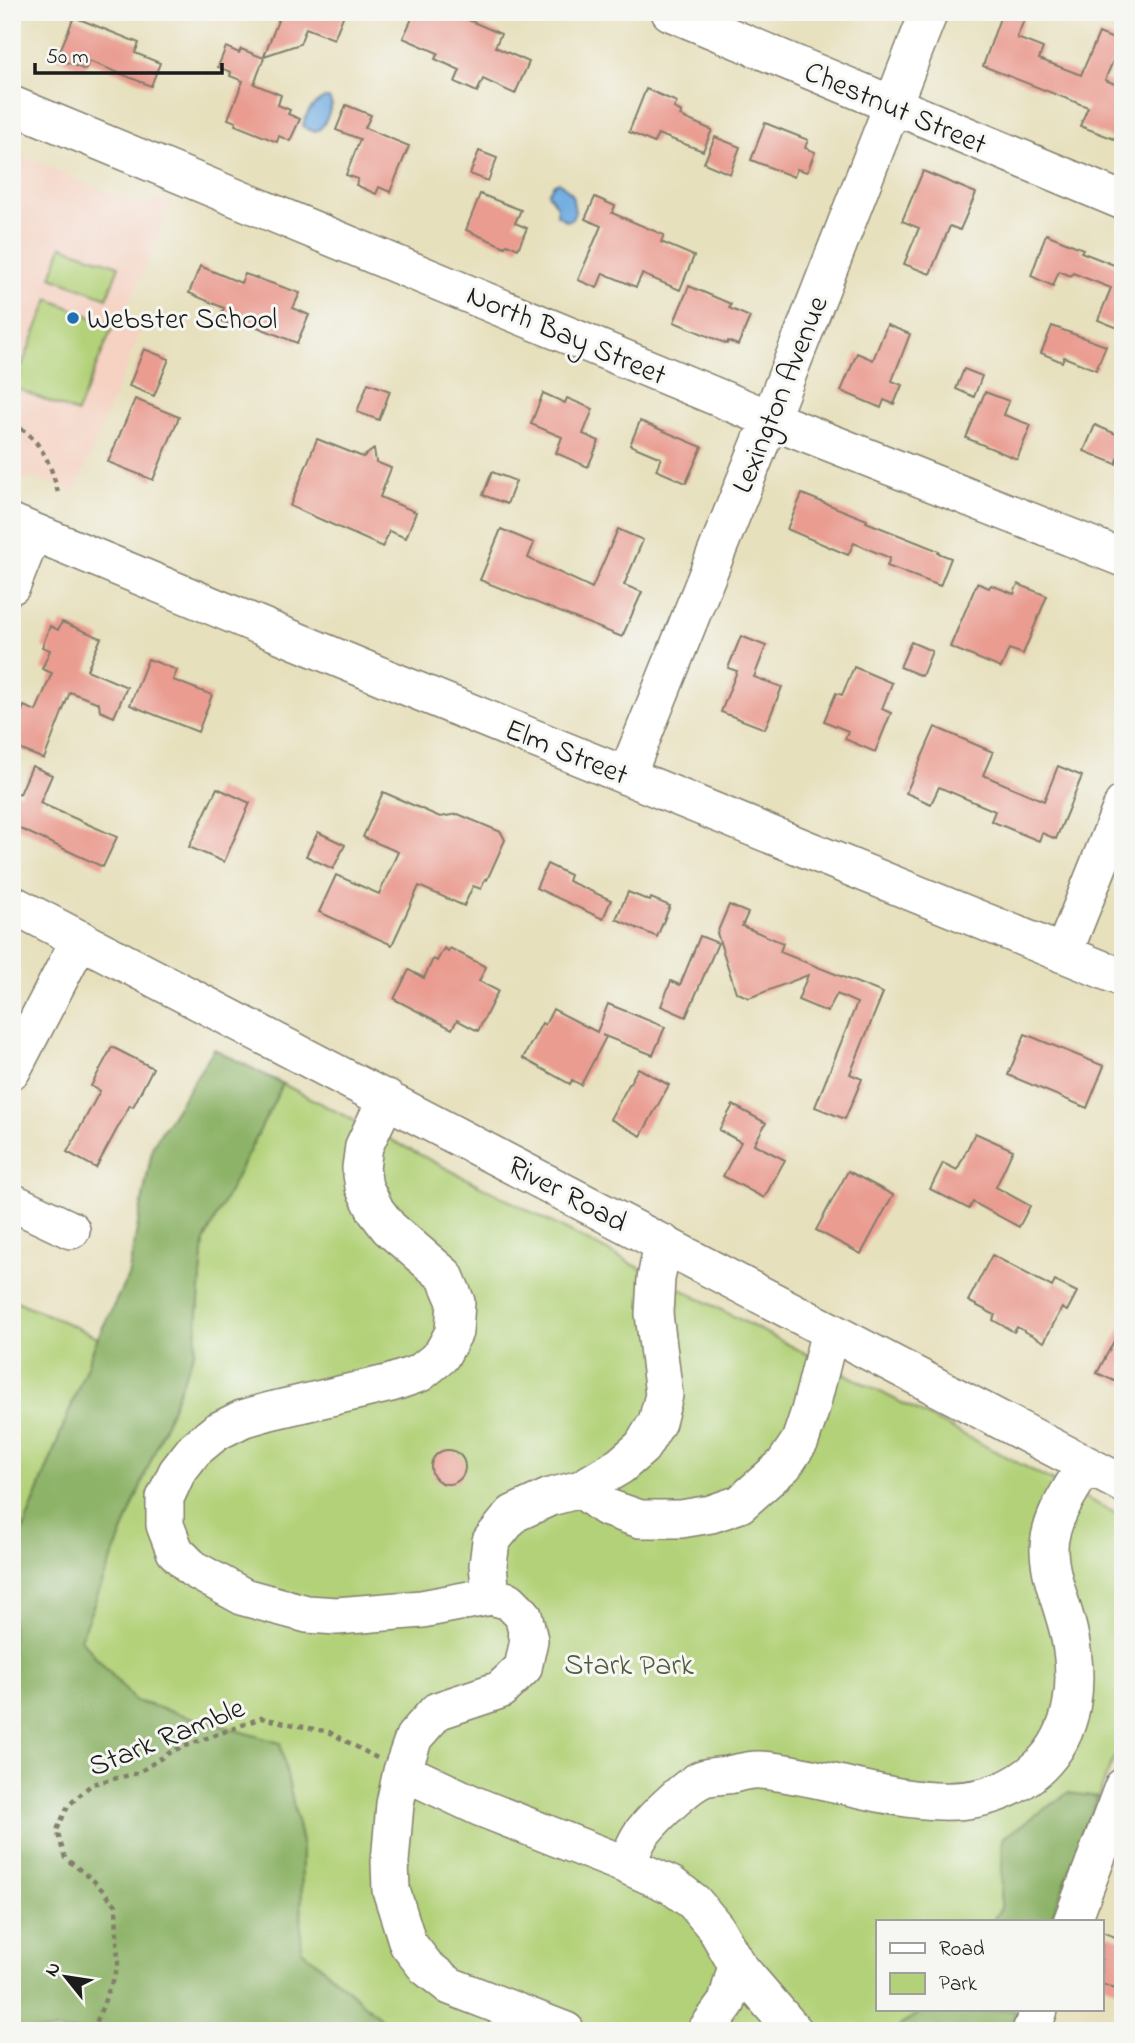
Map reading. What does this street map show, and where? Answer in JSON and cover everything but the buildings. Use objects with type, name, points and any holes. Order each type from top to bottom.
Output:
[{"type":"street","name":"Chestnut Street","points":[[670,12],[1123,201]]},
{"type":"street","name":"Lexington Avenue","points":[[627,775],[929,12]]},
{"type":"street","name":"North Bay Street","points":[[12,105],[770,419],[1123,558]]},
{"type":"street","name":"Elm Street","points":[[22,527],[1123,978]]},
{"type":"street","points":[[12,585],[22,527]]},
{"type":"street","points":[[1063,954],[1123,804]]},
{"type":"street","name":"River Road","points":[[12,904],[1123,1484]]},
{"type":"street","points":[[12,1070],[80,939]]},
{"type":"street","points":[[387,1098],[363,1146],[361,1168],[364,1187],[376,1211],[389,1228],[445,1276],[456,1302],[454,1332],[441,1356],[420,1373],[391,1383],[242,1419],[216,1432],[194,1450],[177,1472],[165,1498],[165,1525],[175,1550],[193,1569],[244,1597],[307,1614],[337,1616],[422,1609],[491,1596],[509,1601],[523,1615],[529,1640],[523,1668],[500,1690],[437,1712],[414,1737],[402,1771],[395,1804],[390,1862],[391,1890],[408,1944],[426,1967],[450,1986],[566,2031]]},
{"type":"street","points":[[12,1202],[71,1230]]},
{"type":"street","points":[[491,1596],[488,1564],[491,1541],[513,1514],[550,1497],[581,1489],[628,1460],[642,1447],[657,1422],[664,1395],[654,1314],[656,1279],[663,1243]]},
{"type":"street","points":[[581,1489],[605,1507],[640,1518],[681,1519],[711,1514],[740,1504],[784,1465],[800,1441],[830,1331]]},
{"type":"street","points":[[626,1865],[640,1836],[669,1804],[702,1780],[758,1770],[902,1797],[962,1802],[1017,1784],[1040,1766],[1058,1744],[1070,1718],[1074,1690],[1068,1633],[1053,1578],[1049,1550],[1052,1529],[1086,1465]]},
{"type":"street","points":[[402,1771],[479,1807],[671,1885],[694,1902],[715,1927],[737,1965],[794,2031]]},
{"type":"street","points":[[1073,1920],[1123,1787]]},
{"type":"street","points":[[706,2031],[727,2002],[737,1965]]},
{"type":"street","points":[[1031,2031],[1039,2011]]},
{"type":"path","points":[[12,424],[41,449],[53,471],[58,493]]},
{"type":"path","name":"Stark Ramble","points":[[93,2031],[118,1966],[116,1906],[94,1881],[65,1858],[57,1830],[68,1806],[92,1784],[138,1773],[172,1751],[261,1718],[329,1732],[402,1771]]},
{"type":"shaded area","name":"Webster School","points":[[12,152],[138,205],[161,199],[172,203],[125,314],[144,323],[75,492],[48,481],[24,478],[12,473]]},
{"type":"green space","points":[[62,246],[119,266],[107,298],[51,277]]},
{"type":"green space","points":[[49,299],[113,326],[77,413],[13,387]]},
{"type":"green space","points":[[214,1049],[283,1084],[204,1241],[195,1349],[80,1639],[135,1701],[280,1743],[302,1843],[301,1949],[395,2031],[12,2031],[12,1559],[98,1337],[128,1276],[153,1145]]},
{"type":"green space","name":"Stark Park","points":[[283,1084],[1123,1517],[1123,1735],[1098,1797],[1068,1793],[1003,1838],[1001,1908],[993,1920],[876,1920],[876,2011],[922,2011],[900,2026],[898,2031],[395,2031],[301,1949],[302,1843],[280,1743],[135,1701],[80,1639],[195,1349],[204,1241]]},
{"type":"green space","points":[[12,1299],[98,1337],[12,1559]]},
{"type":"green space","points":[[1068,1793],[1098,1797],[1051,1920],[993,1920],[1001,1908],[1003,1838]]},
{"type":"green space","points":[[922,2011],[1017,2011],[1009,2031],[898,2031],[900,2026]]},
{"type":"water","points":[[329,98],[332,105],[325,122],[319,130],[309,130],[303,126],[306,117],[317,103]]},
{"type":"water","points":[[559,182],[572,194],[575,212],[572,219],[567,221],[557,215],[557,207],[548,193],[554,184]]},
{"type":"place","name":"Webster School","points":[[73,318]]}]
